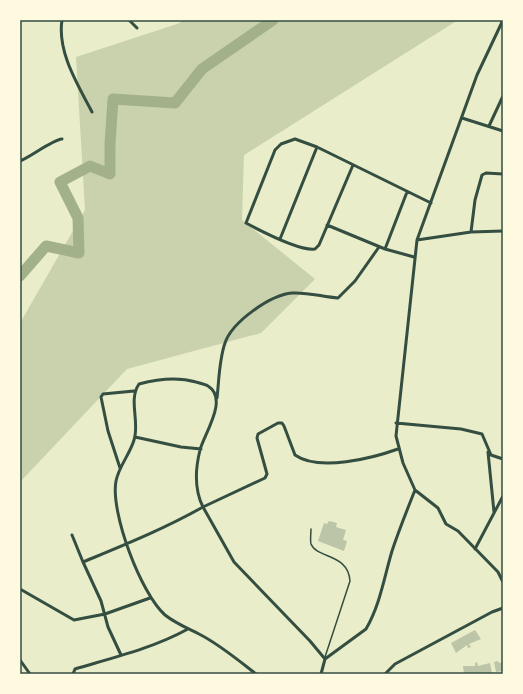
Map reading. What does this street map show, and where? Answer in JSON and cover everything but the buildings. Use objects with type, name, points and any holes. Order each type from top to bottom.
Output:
[{"type":"street","points":[[62,20],[64,50],[72,75],[92,112]]},
{"type":"street","points":[[129,20],[137,28]]},
{"type":"street","points":[[503,20],[477,75],[417,240],[414,257],[406,349],[396,423],[398,449],[415,490],[438,508],[446,524],[458,532],[498,572],[503,582]]},
{"type":"street","points":[[489,126],[503,96]]},
{"type":"street","points":[[462,118],[503,131]]},
{"type":"street","points":[[353,165],[319,246],[315,249],[309,250],[262,232],[246,223],[245,220],[274,150],[281,144],[295,138],[317,147],[430,203]]},
{"type":"street","points":[[20,161],[32,156],[53,142],[62,139]]},
{"type":"street","points":[[280,239],[317,147]]},
{"type":"street","points":[[471,232],[475,200],[482,175],[486,173],[503,174]]},
{"type":"street","points":[[385,249],[407,192]]},
{"type":"street","points":[[327,225],[385,249],[414,257]]},
{"type":"street","points":[[417,240],[471,232],[503,231]]},
{"type":"street","points":[[325,659],[310,641],[234,562],[198,497],[196,486],[197,467],[201,449],[212,425],[225,343],[237,326],[264,304],[291,293],[314,294],[338,298],[355,281],[380,247]]},
{"type":"street","points":[[217,400],[214,392],[208,386],[188,380],[156,379],[139,384],[134,391],[135,437],[131,449],[120,468],[115,492],[127,544],[150,598],[164,614],[211,641],[256,674]]},
{"type":"street","points":[[120,468],[108,431],[101,397],[103,394],[134,391]]},
{"type":"street","points":[[82,562],[167,527],[203,507],[265,478],[267,474],[257,438],[258,434],[278,423],[282,423],[284,426],[295,455],[305,460],[344,463],[371,458],[398,449]]},
{"type":"street","points":[[396,423],[461,429],[482,434],[488,452],[494,512]]},
{"type":"street","points":[[135,437],[181,447],[201,449]]},
{"type":"street","points":[[488,452],[496,458],[503,459]]},
{"type":"street","points":[[321,674],[325,659],[366,629],[377,609],[393,550],[415,490]]},
{"type":"street","points":[[474,549],[503,496]]},
{"type":"street","points":[[72,535],[82,562],[102,601],[108,627],[121,655]]},
{"type":"street","points":[[20,589],[74,620],[81,620],[105,614],[150,598]]},
{"type":"street","points":[[385,674],[395,664],[492,612],[503,608]]},
{"type":"street","points":[[73,674],[75,669],[169,639],[188,629]]},
{"type":"street","points":[[20,660],[30,674]]},
{"type":"lane","points":[[311,529],[311,544],[314,549],[334,558],[344,566],[349,573],[350,581],[325,659]]},
{"type":"green space","points":[[182,20],[458,20],[244,155],[242,220],[315,279],[261,333],[127,369],[20,482],[20,323],[85,210],[76,57],[180,23]]},
{"type":"waterway","points":[[20,276],[46,246],[79,253],[78,218],[60,182],[90,166],[110,174],[113,99],[175,103],[202,69],[273,20]]}]
